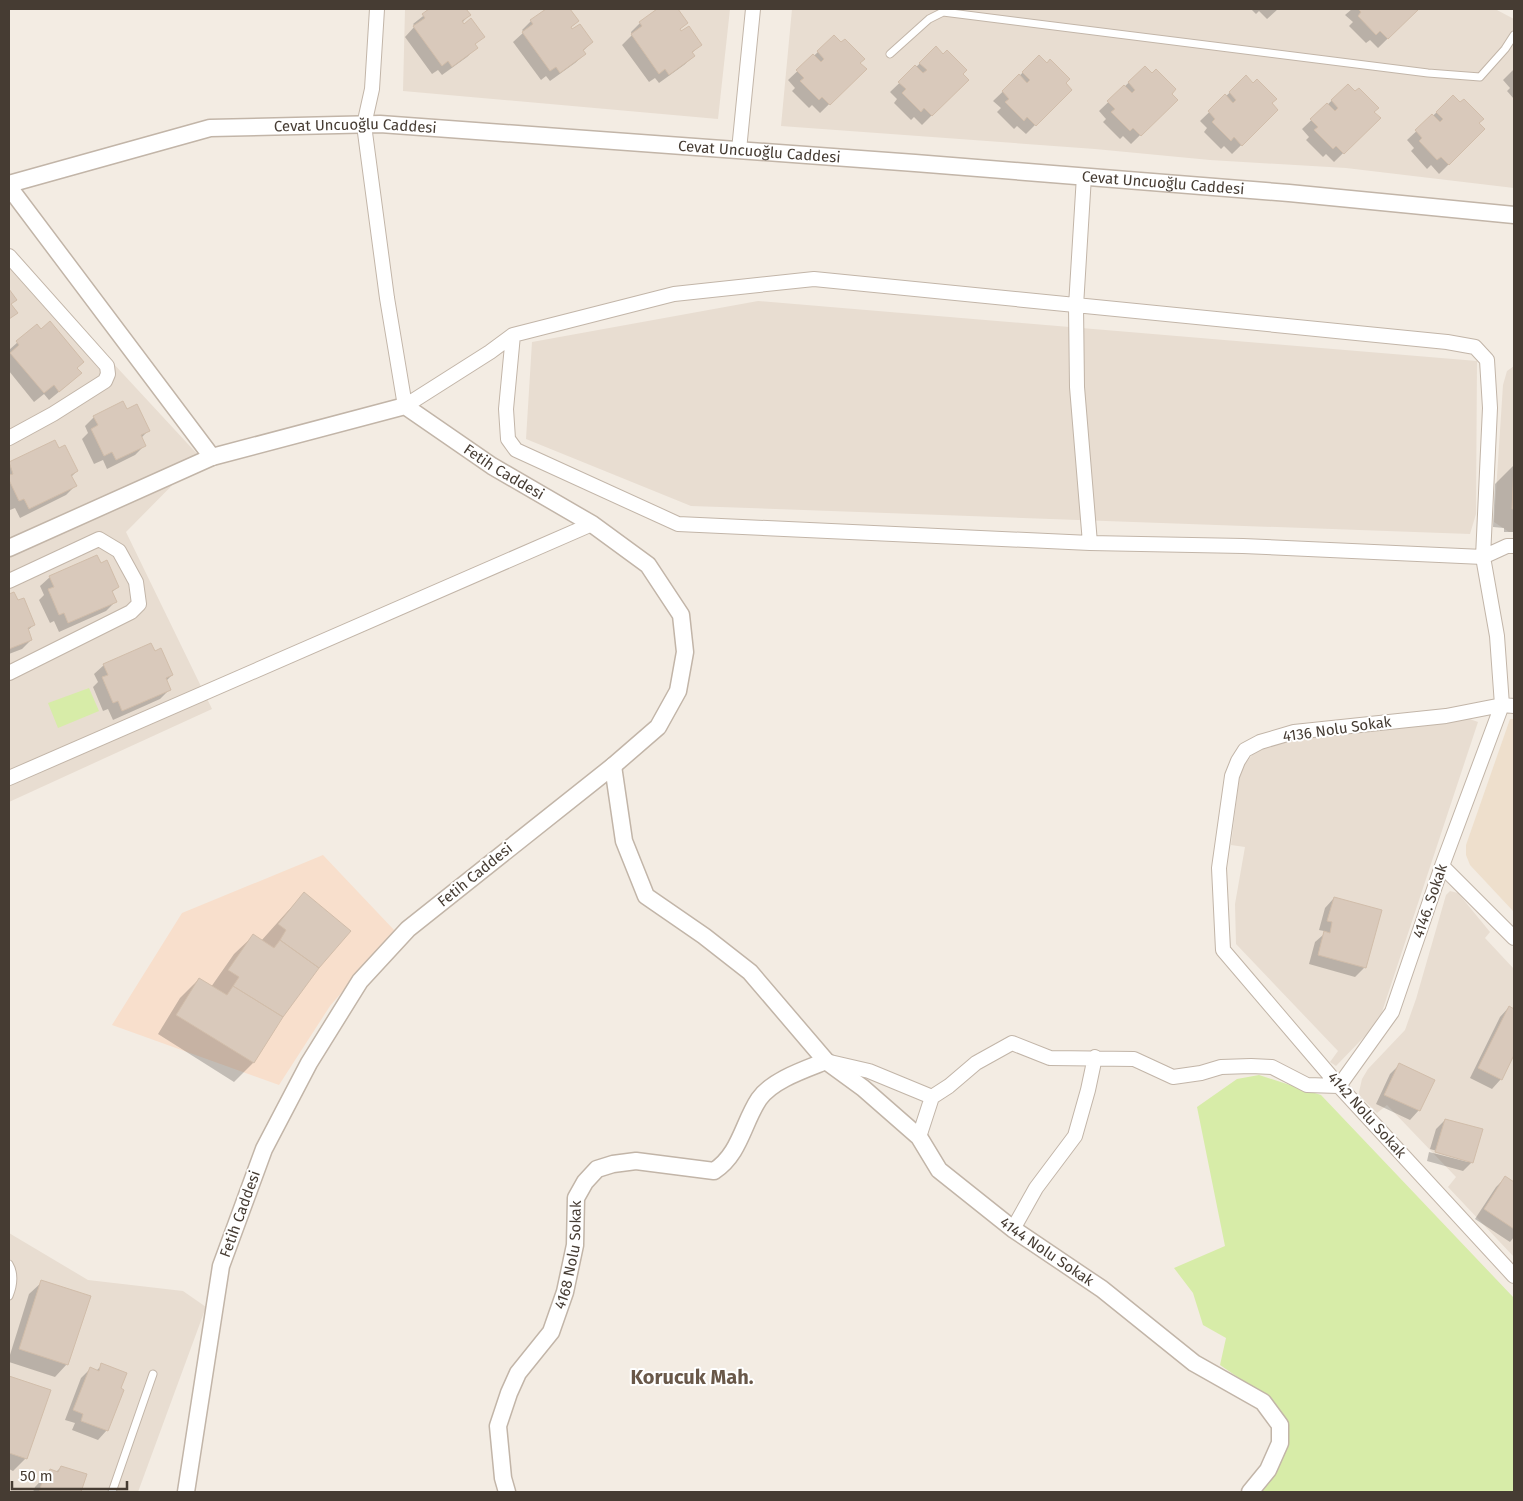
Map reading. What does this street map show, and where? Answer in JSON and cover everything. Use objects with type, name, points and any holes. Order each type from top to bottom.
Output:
[{"type":"street","points":[[377,9],[372,89],[364,125],[387,298],[405,406]]},
{"type":"street","points":[[739,150],[753,9]]},
{"type":"street","name":"Cevat Uncuoğlu Caddesi","points":[[9,186],[210,128],[390,125],[1084,176],[1514,215]]},
{"type":"street","points":[[1084,176],[1076,306],[1077,387],[1090,543]]},
{"type":"street","points":[[9,186],[212,457]]},
{"type":"street","points":[[9,256],[107,366],[108,374],[105,381],[53,414],[9,438]]},
{"type":"street","points":[[9,548],[212,457],[405,406],[490,352],[513,335],[674,294],[814,279],[1448,342],[1476,347],[1487,360],[1490,408],[1483,557],[1508,706]]},
{"type":"street","points":[[513,335],[506,409],[508,439],[516,450],[678,524],[1090,543],[1243,546],[1483,557],[1507,546],[1514,546]]},
{"type":"street","name":"Fetih Caddesi","points":[[186,1492],[221,1266],[264,1149],[309,1063],[360,981],[408,929],[613,766],[658,727],[678,691],[685,652],[681,615],[648,565],[592,524],[492,466],[405,406]]},
{"type":"street","points":[[9,778],[592,524]]},
{"type":"street","points":[[9,581],[99,538],[119,551],[136,582],[140,604],[131,612],[9,673]]},
{"type":"street","name":"4146. Sokak","points":[[1339,1086],[1392,1012],[1442,866],[1508,706]]},
{"type":"street","name":"4136 Nolu Sokak","points":[[1223,950],[1219,868],[1232,776],[1245,750],[1260,742],[1294,732],[1446,716],[1508,706]]},
{"type":"street","name":"4144 Nolu Sokak","points":[[613,766],[624,841],[646,896],[704,936],[750,972],[826,1061],[863,1088],[919,1137],[939,1170],[1013,1229],[1102,1289],[1194,1363],[1263,1402],[1280,1425],[1280,1443],[1268,1470],[1250,1492]]},
{"type":"street","points":[[1442,866],[1514,938]]},
{"type":"street","name":"4142 Nolu Sokak","points":[[1223,950],[1339,1086],[1514,1276]]},
{"type":"street","points":[[919,1137],[932,1097],[949,1086],[976,1063],[1012,1043],[1050,1058],[1095,1057],[1134,1059],[1173,1077],[1201,1073],[1221,1066],[1272,1067],[1307,1084],[1339,1086]]},
{"type":"street","points":[[1013,1229],[1036,1188],[1075,1136],[1095,1057]]},
{"type":"street","points":[[826,1061],[869,1072],[932,1097]]},
{"type":"street","name":"4168 Nolu Sokak","points":[[507,1492],[503,1478],[498,1426],[518,1373],[550,1332],[565,1292],[575,1245],[576,1198],[585,1182],[597,1169],[613,1164],[636,1161],[714,1171],[724,1165],[740,1141],[760,1098],[784,1078],[826,1061]]},
{"type":"lane","points":[[890,54],[930,19],[943,12],[1428,73],[1480,77],[1505,49],[1514,35]]},
{"type":"lane","points":[[9,1264],[13,1285],[9,1296]]},
{"type":"lane","points":[[112,1492],[153,1374]]},
{"type":"shaded area","points":[[405,9],[730,9],[718,119],[403,91]]},
{"type":"shaded area","points":[[792,9],[1495,9],[1514,19],[1514,188],[1346,168],[1210,160],[1095,149],[781,126]]},
{"type":"shaded area","points":[[9,253],[200,457],[126,532],[212,709],[9,802]]},
{"type":"shaded area","points":[[758,301],[1477,361],[1476,514],[1470,534],[691,506],[526,439],[532,342]]},
{"type":"shaded area","points":[[1514,366],[1514,532],[1509,532],[1494,522],[1503,385],[1507,371]]},
{"type":"shaded area","points":[[1467,718],[1478,722],[1381,1015],[1366,1035],[1336,1066],[1330,1062],[1338,1051],[1236,944],[1235,904],[1245,847],[1231,845],[1239,779],[1245,764],[1253,754],[1269,746],[1303,739],[1397,729]]},
{"type":"shaded area","points":[[1510,719],[1514,719],[1514,912],[1470,865],[1466,855],[1466,845]]},
{"type":"shaded area","points":[[323,855],[395,931],[330,1006],[279,1085],[112,1025],[182,913]]},
{"type":"shaded area","points":[[1450,891],[1458,893],[1490,932],[1485,938],[1514,969],[1514,1257],[1448,1187],[1456,1177],[1387,1105],[1377,1113],[1360,1096],[1359,1092],[1362,1079],[1368,1069],[1405,1030],[1416,999],[1446,895]]},
{"type":"shaded area","points":[[9,1233],[88,1280],[183,1291],[206,1307],[138,1492],[9,1492]]},
{"type":"green space","points":[[89,688],[99,711],[58,728],[48,703]]},
{"type":"green space","points":[[1259,1075],[1321,1095],[1514,1298],[1514,1492],[1260,1492],[1282,1446],[1255,1389],[1220,1365],[1226,1338],[1203,1325],[1193,1293],[1174,1268],[1225,1246],[1197,1107],[1237,1079]]},
{"type":"building","points":[[429,9],[466,9],[471,15],[462,21],[464,24],[471,18],[485,37],[475,44],[478,48],[452,67],[448,61],[442,66],[413,26],[425,18],[422,14]]},
{"type":"building","points":[[546,9],[570,9],[579,21],[571,27],[572,29],[580,24],[593,42],[583,50],[586,54],[560,73],[556,67],[550,71],[522,32],[533,24],[530,20]]},
{"type":"building","points":[[657,9],[678,9],[688,23],[680,29],[681,31],[689,26],[702,45],[692,52],[695,56],[669,75],[665,69],[659,74],[631,34],[642,26],[639,22]]},
{"type":"building","points":[[1358,9],[1419,9],[1388,39],[1380,31],[1376,35],[1358,16],[1361,12]]},
{"type":"building","points":[[834,35],[841,42],[845,39],[865,59],[860,63],[867,69],[830,105],[822,97],[819,100],[800,81],[804,78],[796,70],[813,54],[821,62],[824,59],[817,51]]},
{"type":"building","points":[[936,46],[943,54],[947,50],[967,70],[963,74],[969,80],[932,116],[924,108],[921,112],[902,93],[906,89],[898,82],[915,65],[923,73],[927,70],[919,63]]},
{"type":"building","points":[[1039,55],[1047,63],[1050,59],[1070,79],[1066,83],[1072,90],[1036,126],[1027,117],[1024,121],[1005,102],[1009,99],[1002,91],[1019,74],[1027,83],[1030,80],[1022,72]]},
{"type":"building","points":[[1145,66],[1152,73],[1156,69],[1176,89],[1172,94],[1178,100],[1141,136],[1133,128],[1130,131],[1111,112],[1115,109],[1107,101],[1124,85],[1132,93],[1135,90],[1128,82]]},
{"type":"building","points":[[1246,75],[1253,83],[1257,79],[1277,99],[1272,103],[1278,110],[1242,146],[1234,137],[1231,141],[1212,122],[1215,119],[1208,111],[1225,94],[1233,103],[1236,100],[1229,92]]},
{"type":"building","points":[[1348,84],[1355,91],[1359,88],[1379,108],[1374,112],[1381,118],[1344,154],[1336,146],[1333,149],[1314,130],[1318,127],[1310,119],[1327,103],[1335,111],[1338,108],[1331,100]]},
{"type":"building","points":[[1453,95],[1460,102],[1464,99],[1484,119],[1479,123],[1485,129],[1449,165],[1441,157],[1437,160],[1419,141],[1422,138],[1415,130],[1432,114],[1440,122],[1443,119],[1436,112]]},
{"type":"building","points":[[9,289],[17,300],[11,304],[18,313],[9,319]]},
{"type":"building","points":[[50,321],[84,362],[77,368],[82,373],[59,392],[54,385],[44,393],[10,353],[19,345],[16,341],[37,324],[41,329]]},
{"type":"building","points":[[123,401],[127,409],[137,404],[150,431],[141,435],[146,446],[116,460],[112,452],[104,456],[91,429],[98,425],[93,416]]},
{"type":"building","points":[[55,440],[59,448],[65,445],[78,471],[71,475],[77,486],[29,509],[24,499],[19,501],[9,480],[9,475],[13,474],[9,462]]},
{"type":"building","points":[[1514,464],[1514,509],[1512,509]]},
{"type":"building","points":[[97,555],[101,563],[107,560],[119,587],[112,591],[117,602],[68,623],[64,613],[59,615],[48,589],[54,587],[49,576]]},
{"type":"building","points":[[14,592],[18,600],[24,598],[35,625],[28,628],[32,640],[9,649],[9,594]]},
{"type":"building","points":[[151,643],[155,651],[161,648],[173,675],[166,678],[171,690],[122,711],[118,701],[113,703],[102,677],[108,675],[103,664]]},
{"type":"building","points":[[304,892],[351,931],[319,968],[280,940],[286,930],[278,924]]},
{"type":"building","points":[[1334,897],[1382,910],[1366,968],[1318,955],[1324,931],[1330,933],[1332,922],[1327,921]]},
{"type":"building","points":[[253,934],[274,948],[280,940],[319,968],[283,1017],[233,986],[239,977],[228,970]]},
{"type":"building","points":[[199,978],[227,995],[233,986],[283,1017],[254,1063],[176,1015]]},
{"type":"building","points":[[1509,1006],[1514,1009],[1514,1055],[1502,1080],[1478,1068]]},
{"type":"building","points":[[1399,1063],[1435,1080],[1420,1111],[1384,1095]]},
{"type":"building","points":[[1445,1119],[1483,1129],[1473,1163],[1435,1152]]},
{"type":"building","points":[[1505,1176],[1514,1182],[1514,1229],[1484,1209]]},
{"type":"building","points":[[41,1280],[91,1296],[68,1365],[19,1349]]},
{"type":"building","points":[[101,1363],[127,1373],[121,1388],[124,1390],[108,1431],[81,1421],[83,1414],[73,1410],[90,1367],[99,1371]]},
{"type":"building","points":[[9,1376],[51,1390],[27,1459],[9,1453]]},
{"type":"building","points":[[61,1466],[87,1474],[81,1492],[39,1492],[44,1476],[47,1477],[50,1469],[58,1472]]},
{"type":"district","name":"Korucuk Mah.","points":[[692,1377]]}]
